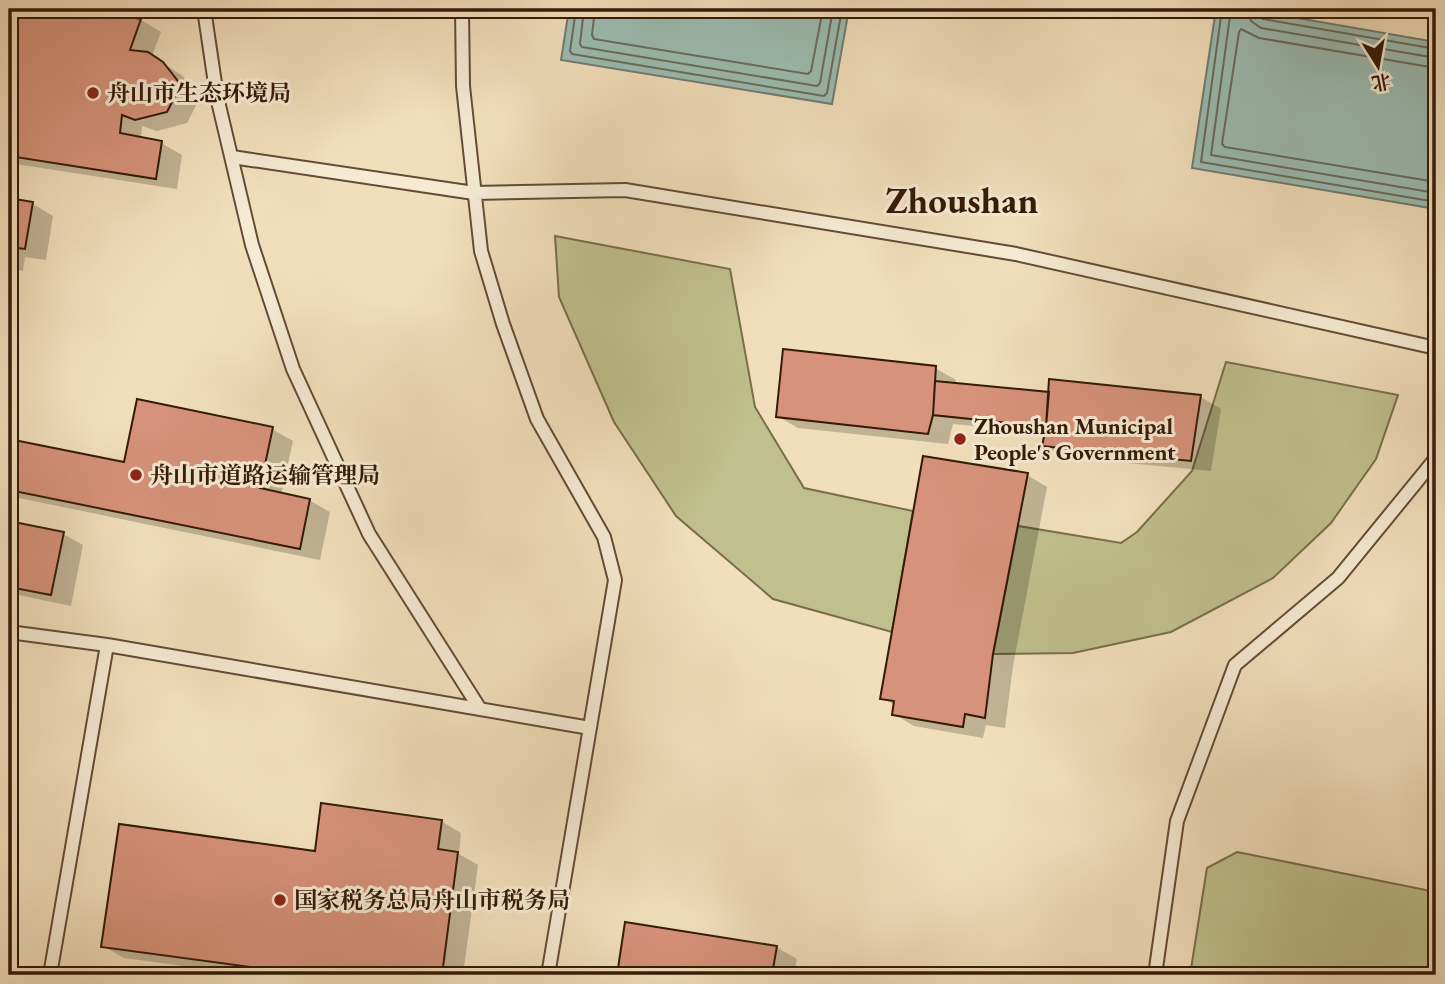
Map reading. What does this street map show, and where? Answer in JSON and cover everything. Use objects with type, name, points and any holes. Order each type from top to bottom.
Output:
[{"type":"lane","points":[[204,9],[217,97],[252,245],[293,369],[369,534],[480,709]]},
{"type":"lane","points":[[462,9],[463,86],[481,251],[503,324],[537,419],[604,537],[615,580],[548,975]]},
{"type":"lane","points":[[232,157],[474,193],[625,190],[1016,254],[1436,348]]},
{"type":"lane","points":[[1155,975],[1177,821],[1236,665],[1338,578],[1436,458]]},
{"type":"lane","points":[[9,632],[107,645],[590,728]]},
{"type":"lane","points":[[50,975],[107,645]]},
{"type":"green space","points":[[555,236],[730,269],[755,407],[804,488],[913,511],[892,632],[773,599],[676,516],[614,422],[559,297]]},
{"type":"green space","points":[[1226,362],[1398,395],[1376,459],[1331,523],[1273,578],[1171,632],[1073,653],[993,654],[1018,526],[1121,543],[1137,532],[1192,471]]},
{"type":"green space","points":[[1237,852],[1436,892],[1436,975],[1190,975],[1207,868]]},
{"type":"water","points":[[569,9],[849,9],[832,104],[561,60]]},
{"type":"water","points":[[1216,9],[1245,9],[1436,42],[1436,209],[1192,168]]},
{"type":"building","name":"舟山市生态环境局","points":[[16,9],[90,9],[141,19],[130,50],[148,52],[163,62],[181,85],[167,112],[135,120],[122,115],[120,133],[162,141],[156,179],[9,156],[9,36]]},
{"type":"building","points":[[9,198],[33,202],[25,249],[9,247]]},
{"type":"building","points":[[783,349],[936,366],[933,415],[928,434],[776,417]]},
{"type":"building","points":[[1049,379],[1201,395],[1191,461],[1042,446]]},
{"type":"building","points":[[1049,379],[1201,395],[1191,461],[1042,446]]},
{"type":"building","points":[[935,381],[1049,392],[1046,427],[933,415]]},
{"type":"building","name":"舟山市道路运输管理局","points":[[137,399],[273,427],[260,488],[310,499],[300,549],[9,490],[9,439],[124,462]]},
{"type":"building","points":[[923,456],[1028,473],[993,654],[985,718],[965,714],[963,727],[892,715],[894,701],[880,699]]},
{"type":"building","points":[[9,521],[64,532],[51,595],[9,587]]},
{"type":"building","name":"国家税务总局舟山市税务局","points":[[321,803],[442,820],[438,849],[458,852],[442,975],[310,975],[101,947],[119,824],[315,851]]},
{"type":"building","points":[[625,922],[777,946],[772,975],[617,975]]},
{"type":"place","name":"舟山市生态环境局","points":[[93,93]]},
{"type":"place","name":"Zhoushan Municipal People's Government","points":[[960,439]]},
{"type":"place","name":"舟山市道路运输管理局","points":[[136,475]]},
{"type":"place","name":"国家税务总局舟山市税务局","points":[[280,900]]},
{"type":"district","name":"Zhoushan","points":[[962,200]]}]
